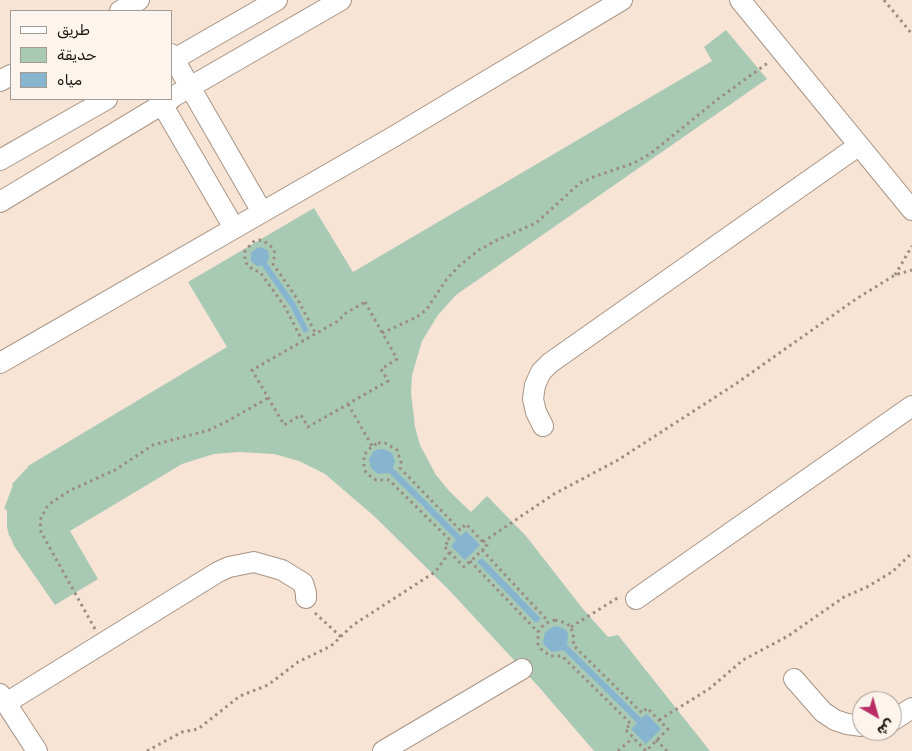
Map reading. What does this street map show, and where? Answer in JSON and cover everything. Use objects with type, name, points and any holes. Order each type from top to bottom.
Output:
[{"type":"street","points":[[122,10],[140,0]]},
{"type":"street","points":[[262,212],[172,58],[277,0]]},
{"type":"street","points":[[172,97],[341,0]]},
{"type":"street","points":[[0,364],[393,137],[622,0]]},
{"type":"street","points":[[740,0],[912,210]]},
{"type":"street","points":[[0,160],[105,100]]},
{"type":"street","points":[[0,202],[166,100],[234,228]]},
{"type":"street","points":[[543,426],[536,412],[533,399],[535,385],[541,372],[550,362],[858,146]]},
{"type":"street","points":[[636,599],[912,406]]},
{"type":"street","points":[[37,751],[3,698],[103,643],[218,572],[242,563],[254,562],[265,564],[291,575],[303,583],[306,598]]},
{"type":"street","points":[[383,751],[522,669]]},
{"type":"street","points":[[794,679],[823,712],[835,720],[852,725]]},
{"type":"path","points":[[884,0],[912,34]]},
{"type":"path","points":[[382,333],[417,317],[427,309],[446,280],[459,266],[479,250],[536,223],[555,208],[580,183],[634,163],[650,154],[718,99],[782,52]]},
{"type":"path","points":[[303,342],[284,307],[260,272],[253,270],[245,262],[245,250],[253,242],[264,241],[273,248],[275,253],[273,264],[298,300],[316,334]]},
{"type":"path","points":[[895,275],[912,246]]},
{"type":"path","points":[[483,542],[554,494],[618,460],[737,383],[856,299],[895,275],[912,270]]},
{"type":"path","points":[[365,302],[382,333],[397,359],[381,369],[388,381],[308,427],[301,415],[284,425],[252,370],[338,321],[346,313],[365,302]]},
{"type":"path","points":[[103,643],[41,532],[40,520],[48,505],[69,491],[116,470],[153,445],[209,430],[268,398]]},
{"type":"path","points":[[348,404],[372,446]]},
{"type":"path","points":[[385,443],[396,450],[401,462],[400,468],[460,530],[466,524],[483,542],[486,546],[464,567],[444,546],[450,540],[389,480],[376,480],[366,473],[364,455],[372,446],[385,443]]},
{"type":"path","points":[[482,550],[548,621]]},
{"type":"path","points":[[147,751],[182,732],[198,729],[246,693],[268,685],[298,662],[331,646],[353,625],[435,572],[450,552]]},
{"type":"path","points":[[659,720],[709,690],[743,660],[788,636],[844,597],[892,572],[912,553]]},
{"type":"path","points":[[470,561],[538,632]]},
{"type":"path","points":[[571,627],[629,591],[636,599]]},
{"type":"path","points":[[306,598],[318,616],[341,638]]},
{"type":"path","points":[[561,620],[571,627],[574,632],[573,645],[642,713],[647,708],[668,729],[646,751],[625,729],[631,724],[562,656],[550,656],[538,644],[538,632],[548,621],[561,620]]},
{"type":"path","points":[[618,751],[633,738]]},
{"type":"path","points":[[656,740],[667,751]]},
{"type":"green space","points":[[726,30],[767,79],[456,295],[438,315],[422,341],[412,375],[411,393],[415,427],[420,445],[436,475],[450,492],[471,512],[487,496],[526,536],[583,609],[608,637],[618,635],[710,751],[594,751],[538,686],[449,590],[374,516],[325,474],[299,461],[274,454],[239,452],[214,454],[182,464],[70,531],[98,579],[55,605],[9,536],[7,510],[4,509],[12,484],[28,466],[227,347],[188,282],[314,208],[353,272],[712,61],[704,47]]},
{"type":"water","points":[[261,247],[268,251],[269,258],[267,263],[295,303],[309,331],[304,333],[290,306],[262,266],[257,266],[251,261],[251,253]]},
{"type":"water","points":[[379,449],[392,453],[395,461],[393,468],[461,536],[466,531],[480,545],[465,560],[451,546],[456,540],[420,503],[389,473],[378,474],[371,468],[369,459],[374,451]]},
{"type":"water","points":[[482,558],[541,619],[536,623],[477,562]]},
{"type":"water","points":[[557,626],[566,630],[568,634],[567,645],[641,718],[647,714],[661,729],[646,744],[631,729],[637,723],[595,681],[563,650],[552,652],[545,646],[543,642],[545,632]]}]
